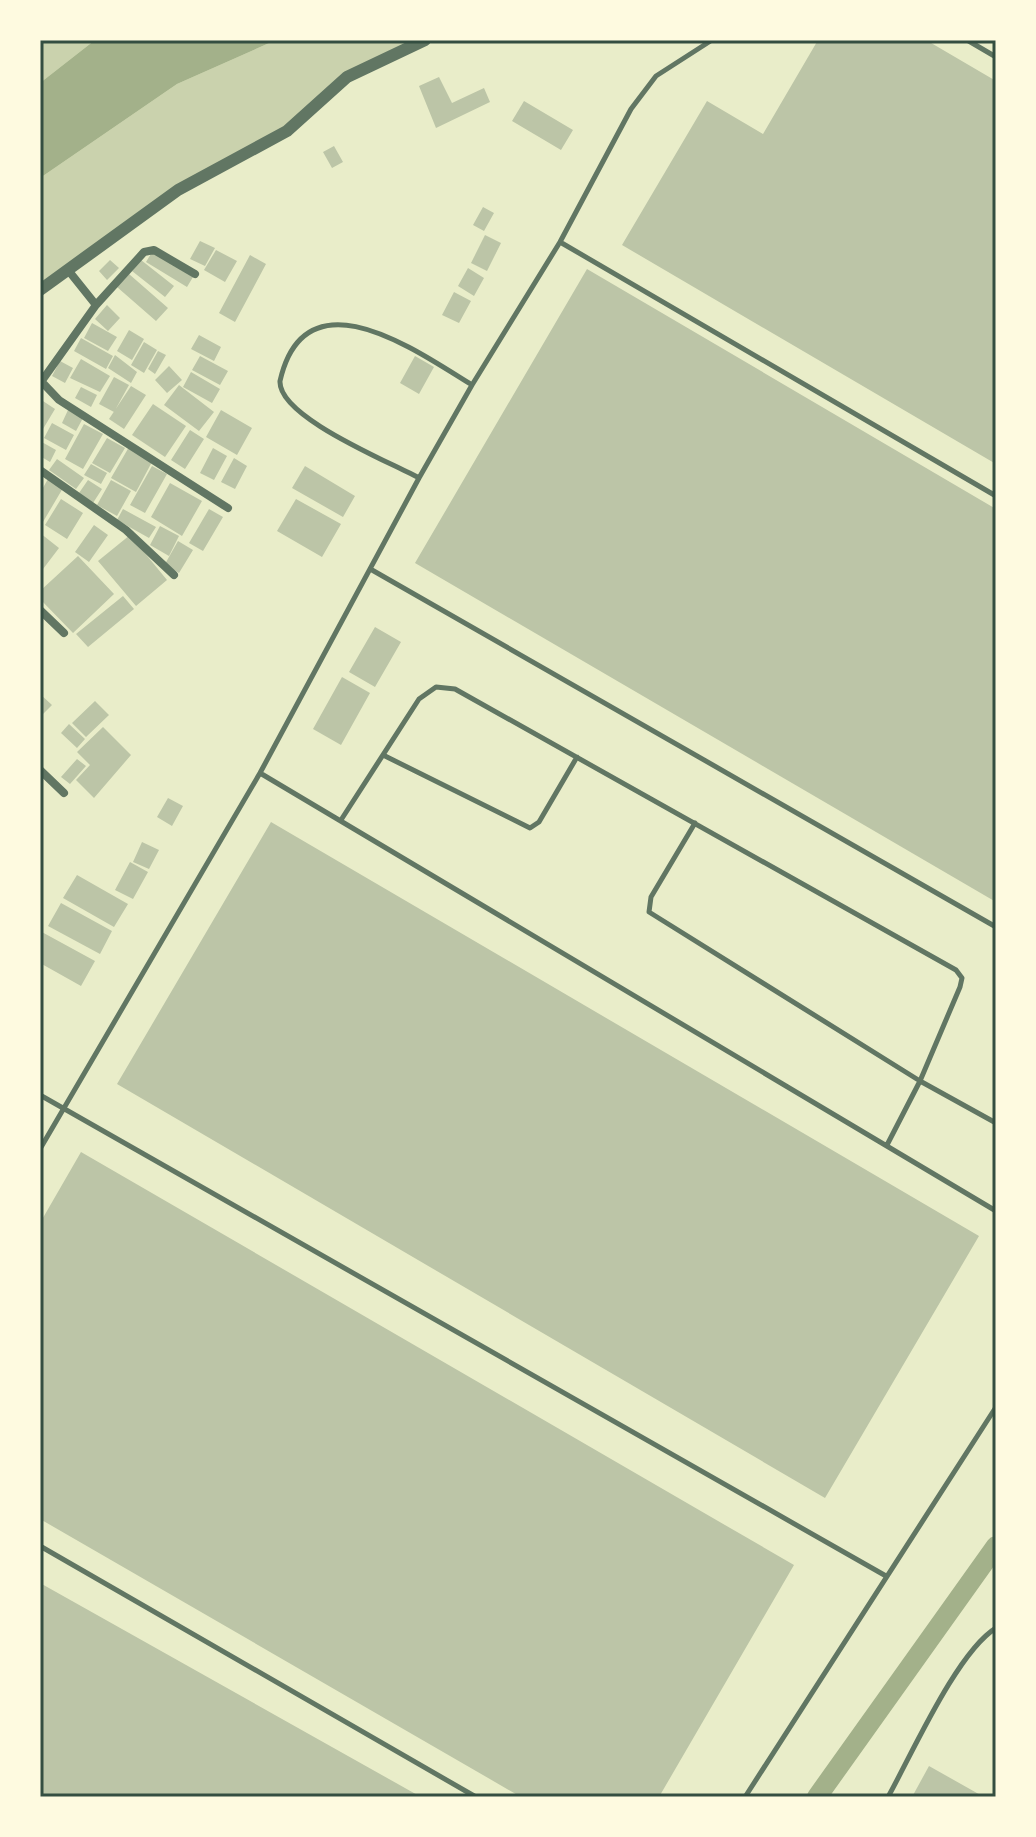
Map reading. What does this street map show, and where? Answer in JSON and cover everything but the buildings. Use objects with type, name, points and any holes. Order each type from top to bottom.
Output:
[{"type":"street","points":[[40,290],[178,190],[287,131],[347,77],[425,40]]},
{"type":"street","points":[[195,274],[148,249],[96,305],[40,381],[59,400],[228,508]]},
{"type":"street","points":[[68,270],[96,305]]},
{"type":"street","points":[[40,470],[126,530],[174,575]]},
{"type":"street","points":[[40,610],[64,633]]},
{"type":"street","points":[[40,770],[64,793]]},
{"type":"lane","points":[[40,1149],[260,773],[419,478],[560,242],[631,109],[656,76],[712,40]]},
{"type":"lane","points":[[967,40],[996,57]]},
{"type":"lane","points":[[560,242],[996,496]]},
{"type":"lane","points":[[419,478],[333,433],[288,404],[280,388],[293,348],[319,326],[339,324],[360,327],[394,338],[472,385]]},
{"type":"lane","points":[[372,570],[996,927]]},
{"type":"lane","points":[[341,820],[419,699],[436,687],[455,689],[956,970],[962,978],[960,987],[920,1081],[887,1145]]},
{"type":"lane","points":[[383,755],[520,826],[530,828],[539,822],[577,757]]},
{"type":"lane","points":[[260,773],[996,1211]]},
{"type":"lane","points":[[695,823],[651,897],[649,912],[920,1081],[996,1123]]},
{"type":"lane","points":[[40,1095],[886,1576]]},
{"type":"lane","points":[[745,1797],[996,1407]]},
{"type":"lane","points":[[40,1546],[476,1797]]},
{"type":"lane","points":[[888,1797],[955,1676],[977,1644],[996,1628]]},
{"type":"shaded area","points":[[40,40],[95,40],[40,83]]},
{"type":"shaded area","points":[[95,40],[276,40],[177,84],[40,178],[40,83]]},
{"type":"shaded area","points":[[276,40],[421,40],[347,77],[287,131],[178,190],[40,290],[40,178],[177,84]]},
{"type":"waterway","points":[[817,1797],[996,1546]]}]
